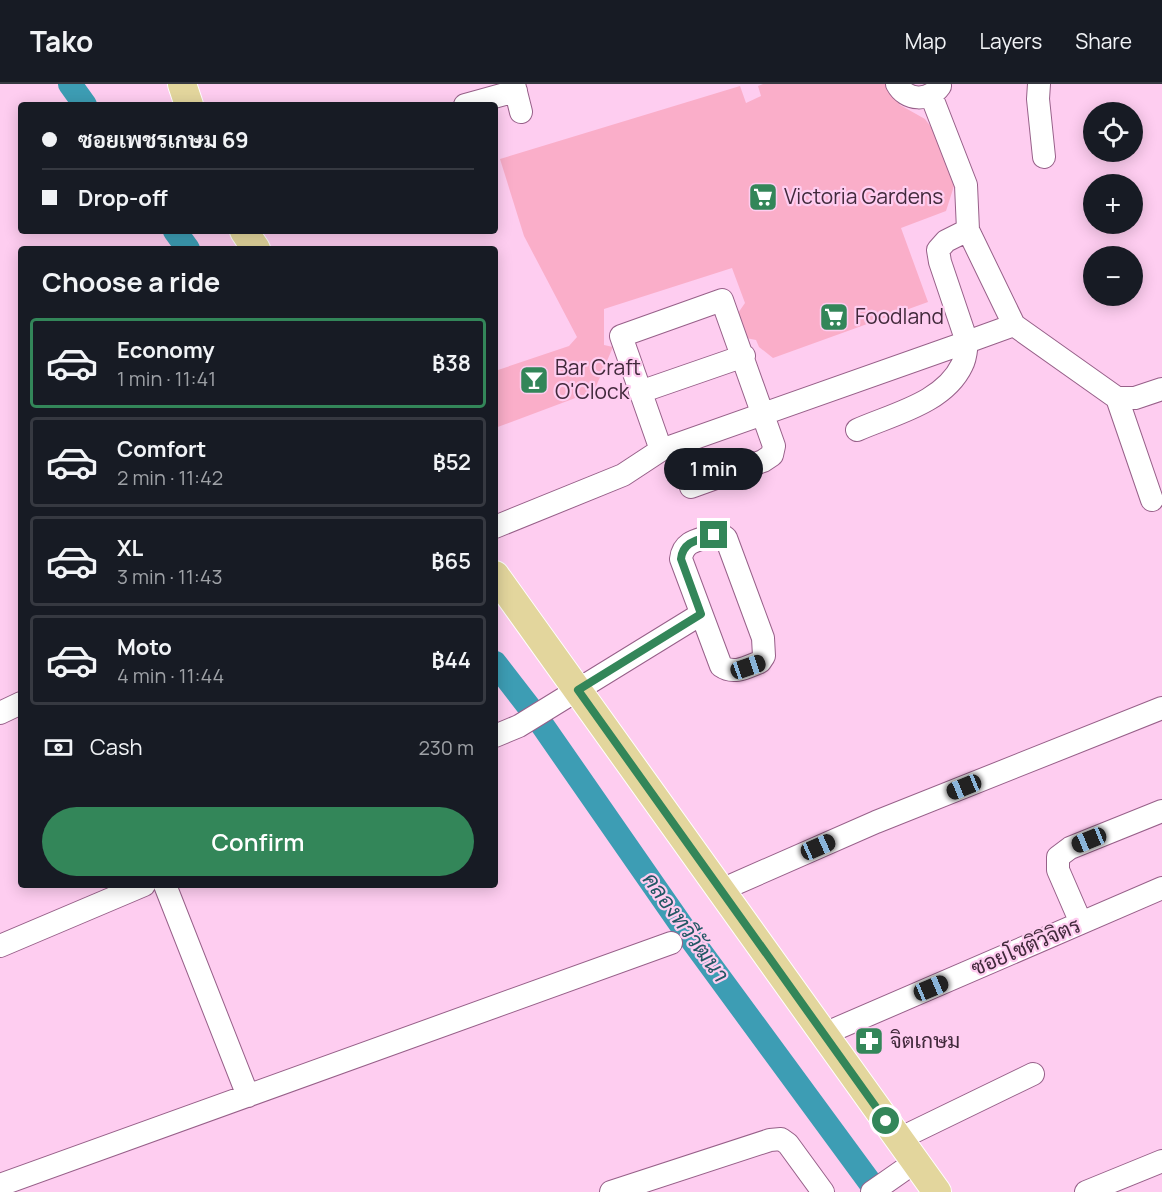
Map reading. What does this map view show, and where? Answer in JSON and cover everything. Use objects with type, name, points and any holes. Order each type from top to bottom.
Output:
[{"type":"main road","points":[[182,84],[188,102]]},
{"type":"main road","points":[[498,580],[568,696],[721,890],[899,1138],[908,1167],[937,1192]]},
{"type":"street","points":[[897,84],[906,94],[914,97],[936,89],[966,185],[968,231],[1014,325],[1117,398],[1135,398],[1162,389]]},
{"type":"street","points":[[1040,84],[1038,99],[1044,158]]},
{"type":"street","points":[[482,102],[517,96]]},
{"type":"street","points":[[857,430],[931,398],[952,382],[964,363],[967,342],[938,250],[946,241],[968,231]]},
{"type":"street","points":[[661,450],[621,336],[722,300],[744,356],[774,446],[772,455],[763,461],[691,487]]},
{"type":"street","points":[[498,526],[623,475],[661,450],[1014,325]]},
{"type":"street","points":[[640,392],[744,356]]},
{"type":"street","points":[[1117,398],[1152,500]]},
{"type":"street","points":[[714,535],[722,535],[726,538],[763,638],[765,646],[760,662],[735,671],[721,666],[701,614],[681,559],[682,550],[687,544],[714,535]]},
{"type":"street","points":[[498,735],[519,726],[701,614]]},
{"type":"street","points":[[0,713],[18,704]]},
{"type":"street","points":[[721,890],[876,822],[1162,708]]},
{"type":"street","points":[[1081,923],[1058,870],[1058,857],[1070,848],[1162,811]]},
{"type":"street","points":[[0,946],[137,888]]},
{"type":"street","points":[[166,888],[248,1096]]},
{"type":"street","name":"ซอยโชติวิจิตร","points":[[824,1034],[1162,888]]},
{"type":"street","points":[[0,1185],[671,943]]},
{"type":"street","points":[[899,1138],[1033,1074]]},
{"type":"street","points":[[611,1192],[770,1140],[781,1139],[788,1144],[823,1192]]},
{"type":"street","points":[[1086,1192],[1162,1161]]},
{"type":"street","points":[[872,1192],[908,1167]]},
{"type":"building","points":[[763,84],[888,84],[900,105],[925,119],[940,139],[954,186],[946,211],[901,228],[928,302],[773,358],[759,347],[756,340],[746,338],[736,316],[745,303],[732,268],[604,309],[604,345],[613,347],[594,391],[498,427],[498,370],[569,346],[577,337],[524,236],[500,159],[740,86],[746,103],[761,96],[758,86]]},
{"type":"waterway","name":"คลองทวีวัฒนา","points":[[70,84],[83,102]]},
{"type":"waterway","name":"คลองทวีวัฒนา","points":[[177,234],[186,246]]},
{"type":"waterway","name":"คลองทวีวัฒนา","points":[[498,667],[536,716],[686,932],[877,1192]]},
{"type":"place","name":"Victoria Gardens","points":[[763,197]]},
{"type":"place","name":"Foodland","points":[[834,317]]},
{"type":"place","name":"Bar Craft O'Clock","points":[[534,380]]},
{"type":"place","name":"จิตเกษม","points":[[869,1041]]},
{"type":"route","points":[[714,535],[687,544],[682,550],[681,559],[701,614],[578,690],[886,1121]]}]
